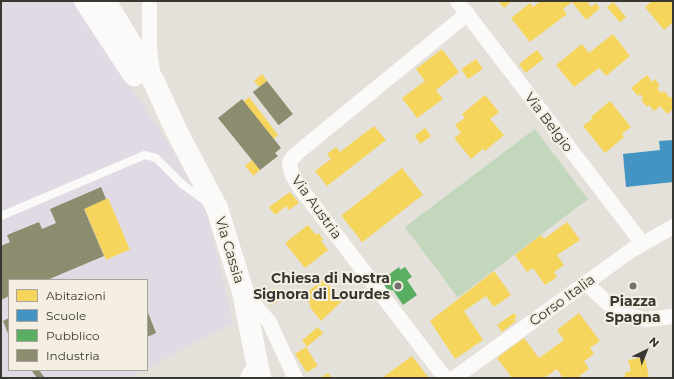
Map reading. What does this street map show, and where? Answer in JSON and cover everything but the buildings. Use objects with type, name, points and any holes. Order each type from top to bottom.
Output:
[{"type":"main road","name":"Via Cassia","points":[[95,4],[154,82],[176,130],[217,208],[243,292],[254,374]]},
{"type":"main road","name":"Via Cassia","points":[[95,4],[153,102],[176,130]]},
{"type":"street","points":[[149,1],[149,48],[154,82]]},
{"type":"street","name":"Via Belgio","points":[[457,1],[641,242]]},
{"type":"street","name":"Via Austria","points":[[445,378],[295,180],[290,169],[290,160],[296,153],[466,13]]},
{"type":"street","name":"Corso Italia","points":[[453,378],[586,284],[641,242],[673,226]]},
{"type":"street","points":[[586,284],[614,309],[623,314],[645,319],[673,316]]},
{"type":"street","points":[[243,292],[269,322],[295,378]]},
{"type":"lane","points":[[1,216],[145,155],[156,158],[193,194],[217,208]]},
{"type":"shaded area","points":[[1,1],[74,1],[167,141],[206,210],[233,323],[148,367],[148,279],[8,279],[8,371],[142,371],[129,378],[1,378]]},
{"type":"green space","points":[[535,129],[588,199],[458,297],[405,227]]},
{"type":"place","name":"Chiesa di Nostra Signora di Lourdes","points":[[398,286]]},
{"type":"place","name":"Piazza Spagna","points":[[633,286]]}]
